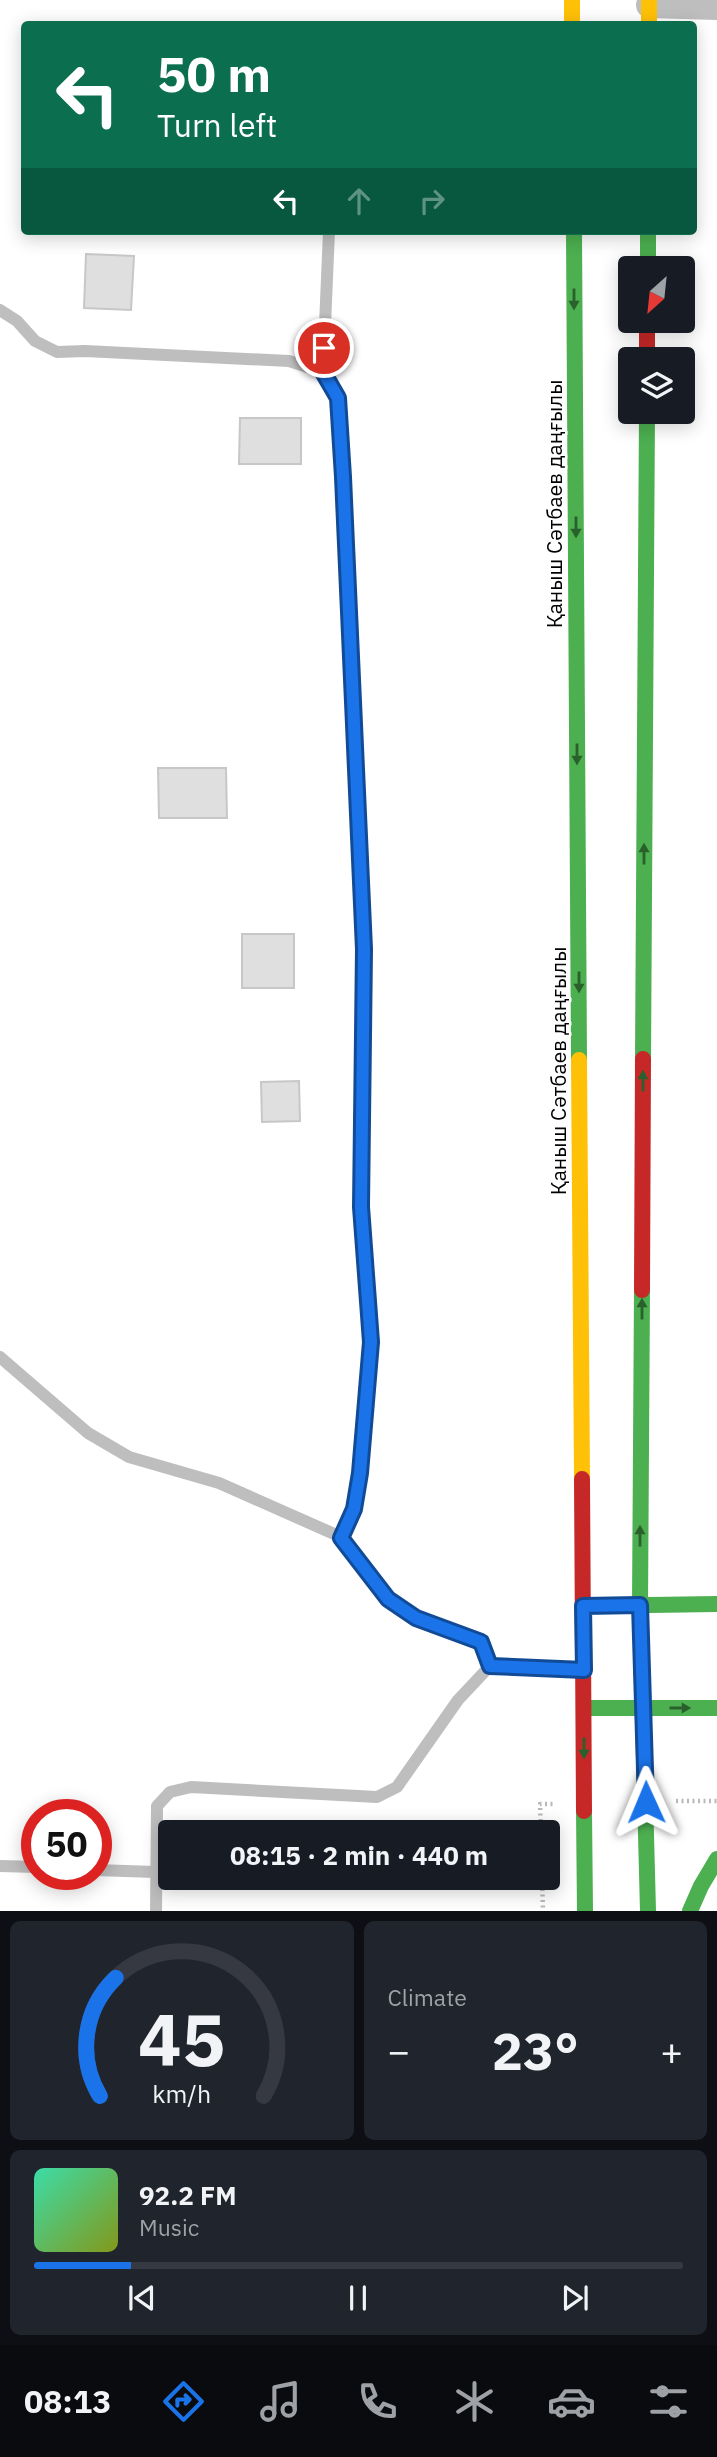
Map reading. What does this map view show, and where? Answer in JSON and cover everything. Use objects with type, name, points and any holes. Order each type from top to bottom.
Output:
[{"type":"main road","points":[[572,0],[572,21]]},
{"type":"main road","name":"Қаныш Сәтбаев даңғылы","points":[[574,235],[585,1911]]},
{"type":"main road","points":[[648,235],[648,256]]},
{"type":"main road","points":[[647,424],[640,1605],[648,1911]]},
{"type":"main road","points":[[583,1606],[717,1604]]},
{"type":"main road","points":[[584,1708],[717,1708]]},
{"type":"main road","points":[[690,1911],[717,1858]]},
{"type":"street","points":[[649,10],[717,7]]},
{"type":"lane","points":[[329,235],[323,372],[338,398],[343,477],[364,949],[361,1207],[371,1342],[360,1473],[354,1509],[341,1538]]},
{"type":"lane","points":[[0,310],[17,321],[35,341],[57,352],[289,361],[323,372]]},
{"type":"lane","points":[[0,1357],[88,1433],[130,1457],[219,1483],[341,1538],[388,1599],[416,1618],[481,1642],[490,1666]]},
{"type":"lane","points":[[156,1911],[158,1805],[170,1792],[191,1787],[377,1797],[397,1787],[458,1700],[490,1666],[584,1670]]},
{"type":"lane","points":[[0,1866],[21,1867]]},
{"type":"lane","points":[[112,1871],[155,1872]]},
{"type":"path","points":[[540,1804],[541,1820]]},
{"type":"path","points":[[542,1890],[543,1911]]},
{"type":"building","points":[[86,254],[134,256],[131,310],[84,308]]},
{"type":"building","points":[[240,418],[301,418],[301,464],[239,464]]},
{"type":"building","points":[[158,768],[226,768],[227,818],[159,818]]},
{"type":"building","points":[[242,934],[294,934],[294,988],[242,988]]},
{"type":"building","points":[[299,1081],[300,1121],[262,1122],[261,1082]]},
{"type":"traffic: fast","points":[[574,235],[579,1060]]},
{"type":"traffic: fast","points":[[648,235],[648,256]]},
{"type":"traffic: fast","points":[[643,1059],[647,424]]},
{"type":"traffic: fast","points":[[642,1290],[640,1605],[648,1911]]},
{"type":"traffic: fast","points":[[583,1606],[717,1604]]},
{"type":"traffic: fast","points":[[584,1708],[717,1708]]},
{"type":"traffic: fast","points":[[584,1811],[585,1911]]},
{"type":"traffic: fast","points":[[690,1911],[717,1859]]},
{"type":"traffic: slow","points":[[572,0],[572,21]]},
{"type":"traffic: slow","points":[[649,0],[649,21]]},
{"type":"traffic: slow","points":[[579,1060],[582,1479]]},
{"type":"traffic: jam","points":[[647,333],[647,347]]},
{"type":"traffic: jam","points":[[642,1290],[643,1059]]},
{"type":"traffic: jam","points":[[582,1479],[584,1811]]},
{"type":"route","points":[[324,348],[323,372],[338,398],[343,477],[364,949],[361,1207],[371,1342],[360,1473],[354,1509],[341,1538],[388,1599],[416,1618],[481,1642],[490,1666],[584,1670],[583,1606],[640,1605],[646,1802]]}]
